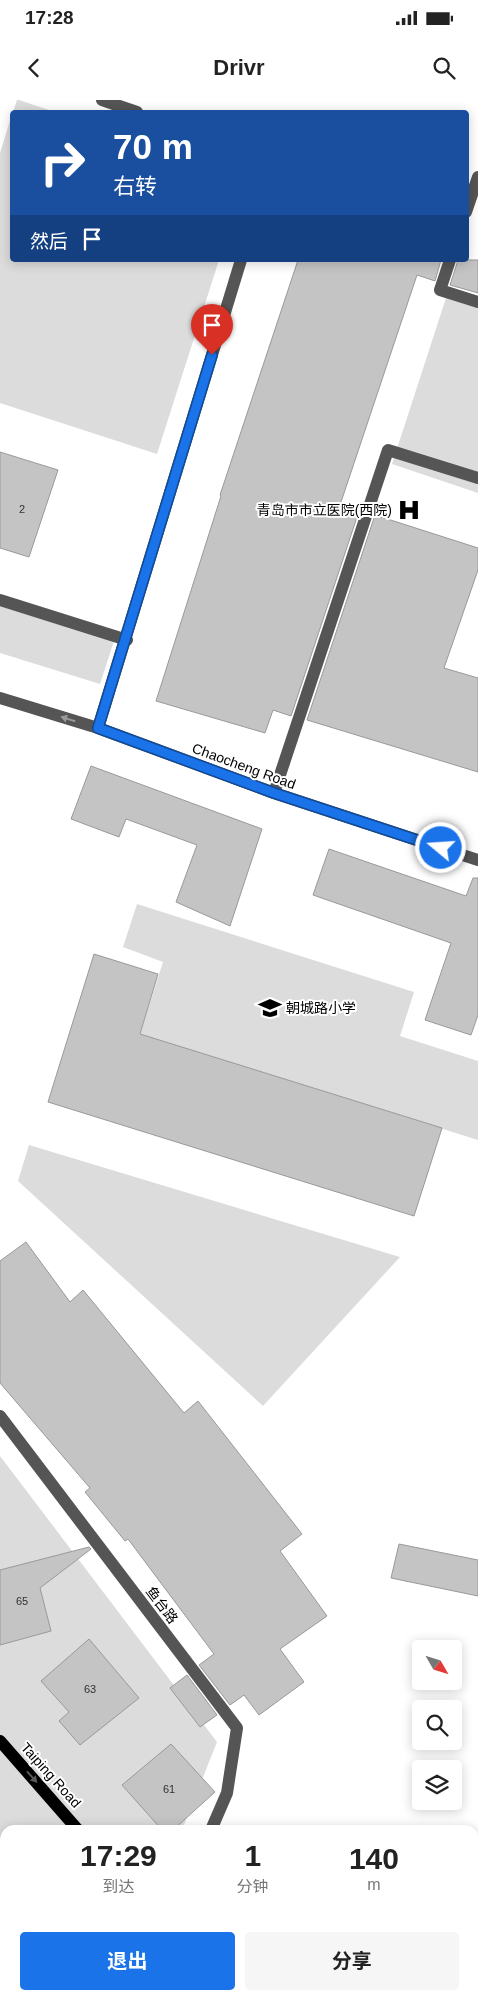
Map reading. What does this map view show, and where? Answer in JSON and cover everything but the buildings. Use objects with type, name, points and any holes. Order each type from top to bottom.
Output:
[{"type":"main road","name":"Taiping Road","points":[[0,1740],[74,1825]]},
{"type":"street","points":[[102,100],[131,110]]},
{"type":"street","points":[[469,203],[478,177]]},
{"type":"street","points":[[98,728],[240,262]]},
{"type":"street","points":[[449,262],[440,290],[478,302]]},
{"type":"street","points":[[274,793],[388,450],[478,478]]},
{"type":"street","points":[[0,600],[126,640]]},
{"type":"street","name":"Chaocheng Road","points":[[0,698],[98,728],[274,793],[478,860]]},
{"type":"street","name":"鱼台路","points":[[0,1416],[237,1728],[227,1793],[213,1825]]},
{"type":"shaded area","points":[[17,100],[19,100],[49,110],[14,110]]},
{"type":"shaded area","points":[[10,120],[10,262],[218,262],[157,454],[0,403],[0,153]]},
{"type":"shaded area","points":[[446,298],[478,308],[478,493],[392,464]]},
{"type":"shaded area","points":[[0,606],[114,641],[100,684],[0,653]]},
{"type":"shaded area","points":[[137,904],[414,992],[400,1036],[478,1061],[478,1140],[140,1034],[163,962],[123,947]]},
{"type":"shaded area","points":[[29,1145],[400,1257],[263,1406],[18,1181]]},
{"type":"shaded area","points":[[0,1456],[217,1742],[184,1825],[0,1825]]},
{"type":"place","name":"青岛市市立医院(西院)","points":[[409,510]]},
{"type":"place","name":"朝城路小学","points":[[270,1008]]},
{"type":"route","points":[[212,355],[98,728],[274,793],[441,848]]}]
